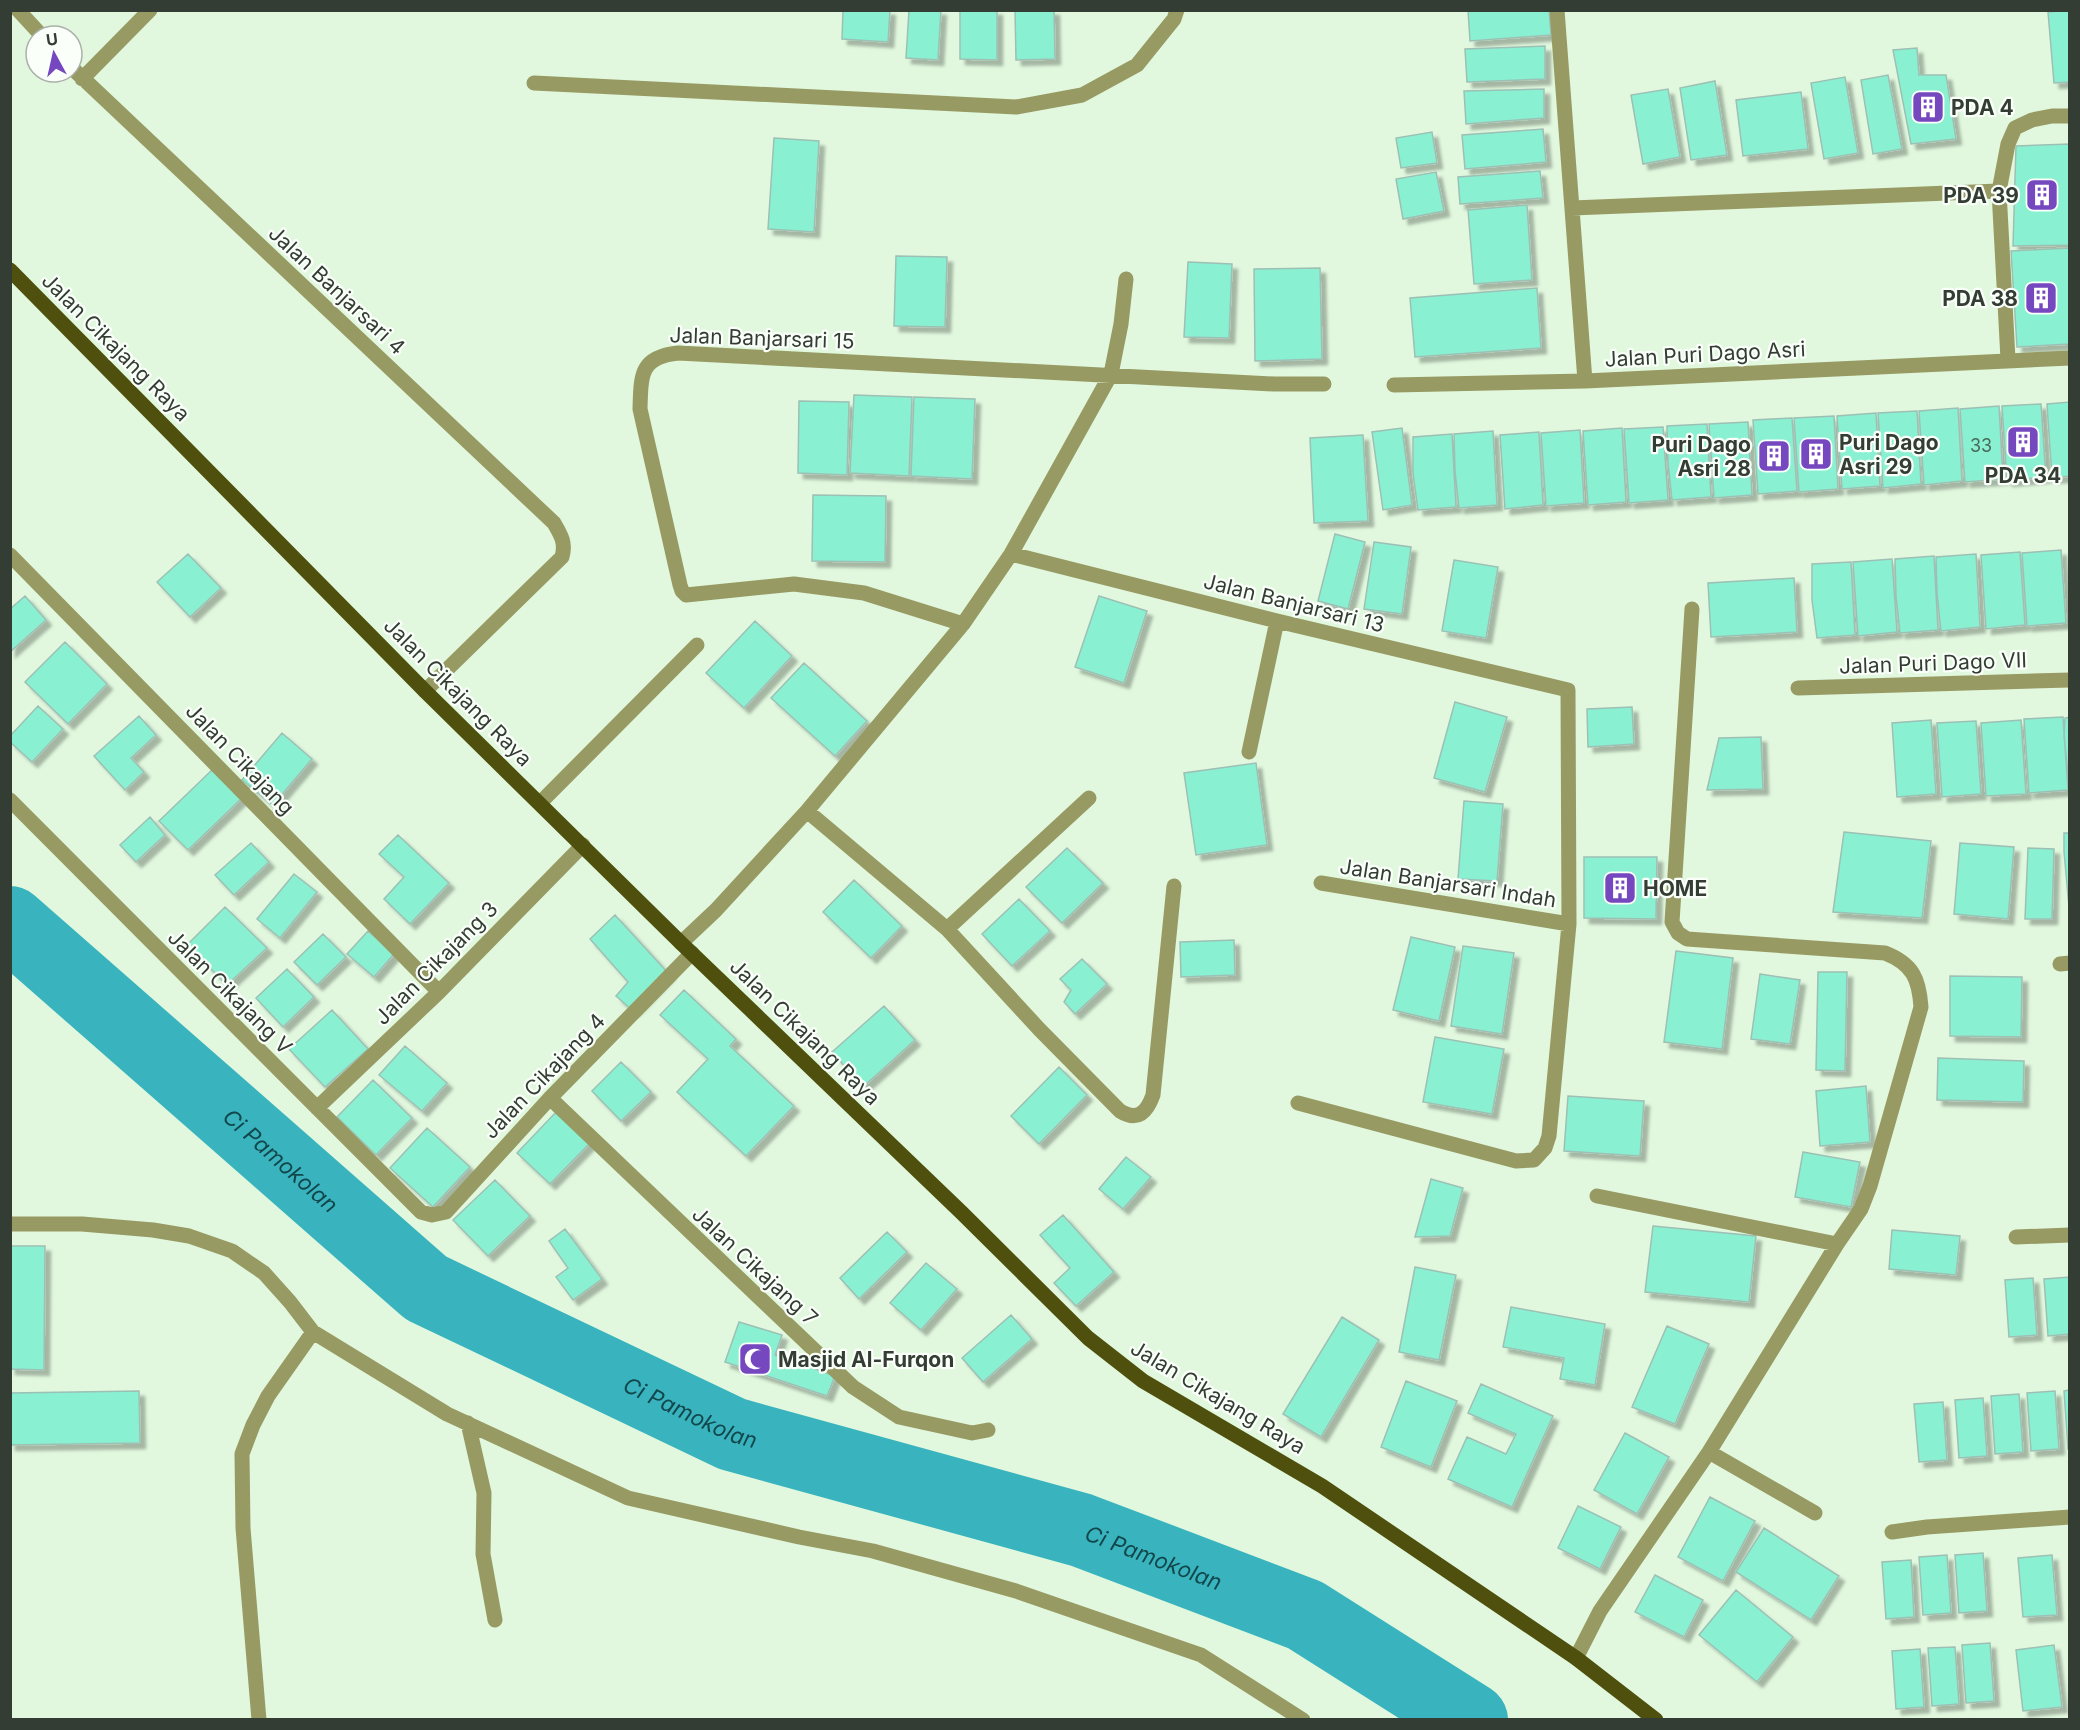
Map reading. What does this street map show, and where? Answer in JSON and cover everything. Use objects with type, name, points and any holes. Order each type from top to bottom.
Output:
[{"type":"main road","name":"Jalan Cikajang Raya","points":[[10,270],[425,691],[1088,1338],[1143,1381],[1322,1486],[1576,1658],[1656,1719]]},
{"type":"street","points":[[18,10],[31,24]]},
{"type":"street","points":[[84,68],[150,10]]},
{"type":"street","points":[[534,83],[1016,107],[1082,95],[1137,65],[1174,19],[1177,10]]},
{"type":"street","name":"Jalan Puri Dago Asri","points":[[1557,10],[1585,381],[2008,359],[2070,358]]},
{"type":"street","name":"Jalan Banjarsari 4","points":[[84,81],[554,523],[562,536],[565,548],[562,557],[425,691]]},
{"type":"street","points":[[2008,359],[1999,191],[2008,144],[2015,129],[2032,120],[2052,116],[2070,116]]},
{"type":"street","points":[[1572,208],[1999,191]]},
{"type":"street","name":"Jalan Cikajang 4","points":[[421,1212],[432,1215],[446,1212],[687,948],[716,910],[807,811],[963,624],[1011,554],[1111,374],[1121,324],[1126,279]]},
{"type":"street","name":"Jalan Banjarsari 15","points":[[963,624],[864,593],[794,584],[686,595],[682,591],[640,409],[641,382],[648,363],[661,355],[678,353],[1274,384],[1324,384]]},
{"type":"street","points":[[1394,385],[1585,381]]},
{"type":"street","name":"Jalan Banjarsari 13","points":[[1011,554],[1277,621],[1568,690]]},
{"type":"street","name":"Jalan Cikajang","points":[[10,555],[439,992]]},
{"type":"street","points":[[1576,1658],[1600,1611],[1709,1452],[1861,1209],[1870,1186],[1921,1007],[1919,987],[1911,971],[1901,959],[1885,953],[1687,939],[1678,933],[1672,922],[1672,906],[1692,609]]},
{"type":"street","points":[[1249,752],[1277,621]]},
{"type":"street","points":[[540,802],[698,645]]},
{"type":"street","name":"Jalan Puri Dago VII","points":[[1798,688],[2070,680]]},
{"type":"street","name":"Jalan Banjarsari Indah","points":[[1298,1103],[1516,1161],[1534,1160],[1545,1148],[1549,1136],[1569,924],[1568,690]]},
{"type":"street","points":[[947,929],[1089,798]]},
{"type":"street","name":"Jalan Cikajang V","points":[[10,800],[421,1212]]},
{"type":"street","points":[[807,811],[947,929],[1039,1029],[1120,1111],[1135,1116],[1146,1110],[1153,1095],[1174,886]]},
{"type":"street","name":"Jalan Cikajang 3","points":[[317,1108],[439,992],[583,845]]},
{"type":"street","name":"Jalan Banjarsari Indah","points":[[1321,884],[1569,924]]},
{"type":"street","name":"Jalan Cikajang 7","points":[[550,1098],[853,1387],[899,1417],[972,1433],[988,1430]]},
{"type":"street","points":[[1597,1196],[1837,1244]]},
{"type":"street","points":[[10,1224],[82,1224],[153,1230],[189,1236],[232,1251],[264,1273],[313,1332],[447,1414],[628,1498],[799,1537],[873,1551],[1016,1591],[1201,1654],[1303,1719]]},
{"type":"street","points":[[2016,1237],[2070,1235]]},
{"type":"street","points":[[260,1719],[243,1528],[242,1454],[268,1396],[313,1332]]},
{"type":"street","points":[[468,1423],[484,1493],[483,1554],[495,1620]]},
{"type":"street","points":[[1709,1452],[1815,1513]]},
{"type":"street","points":[[1892,1532],[1939,1526],[2070,1517]]},
{"type":"building","points":[[843,10],[890,10],[888,42],[842,39]]},
{"type":"building","points":[[909,10],[941,10],[938,60],[906,58]]},
{"type":"building","points":[[960,10],[997,10],[997,60],[960,59]]},
{"type":"building","points":[[1015,10],[1054,10],[1055,59],[1016,60]]},
{"type":"building","points":[[1468,10],[1549,10],[1551,35],[1470,41]]},
{"type":"building","points":[[2070,10],[2070,82],[2054,83],[2048,12]]},
{"type":"building","points":[[1545,46],[1545,79],[1467,82],[1465,49]]},
{"type":"building","name":"PDA 4","points":[[1917,48],[1919,75],[1946,75],[1956,139],[1911,144],[1893,50]]},
{"type":"building","points":[[1888,75],[1902,149],[1873,154],[1861,80]]},
{"type":"building","points":[[1845,77],[1858,153],[1824,159],[1811,83]]},
{"type":"building","points":[[1715,81],[1727,155],[1691,160],[1680,88]]},
{"type":"building","points":[[1544,89],[1544,118],[1466,124],[1464,91]]},
{"type":"building","points":[[1668,89],[1680,157],[1643,164],[1631,95]]},
{"type":"building","points":[[1801,92],[1808,149],[1743,156],[1736,100]]},
{"type":"building","points":[[1543,129],[1546,162],[1465,169],[1462,135]]},
{"type":"building","points":[[1432,132],[1437,163],[1401,168],[1396,138]]},
{"type":"building","points":[[774,138],[819,141],[814,232],[768,229]]},
{"type":"building","name":"PDA 39","points":[[2070,144],[2070,245],[2013,246],[2016,146]]},
{"type":"building","points":[[1540,171],[1543,198],[1460,204],[1458,177]]},
{"type":"building","points":[[1436,172],[1444,211],[1403,219],[1396,179]]},
{"type":"building","points":[[1527,205],[1532,280],[1474,284],[1468,210]]},
{"type":"building","name":"PDA 38","points":[[2070,248],[2070,344],[2017,347],[2011,251]]},
{"type":"building","points":[[896,256],[947,257],[945,327],[894,326]]},
{"type":"building","points":[[1188,262],[1232,264],[1229,338],[1184,337]]},
{"type":"building","points":[[1320,268],[1322,359],[1255,361],[1254,269]]},
{"type":"building","points":[[1537,288],[1541,348],[1415,357],[1410,298]]},
{"type":"building","points":[[854,395],[912,397],[909,476],[850,473]]},
{"type":"building","points":[[914,397],[975,399],[972,479],[911,476]]},
{"type":"building","points":[[799,401],[849,402],[847,475],[798,473]]},
{"type":"building","points":[[2070,402],[2070,476],[2052,478],[2047,404]]},
{"type":"building","name":"PDA 34","points":[[2041,404],[2046,477],[2007,481],[2002,406]]},
{"type":"building","points":[[1999,406],[2003,479],[1965,482],[1960,409]]},
{"type":"building","points":[[1958,408],[1962,481],[1924,485],[1919,411]]},
{"type":"building","points":[[1917,411],[1921,484],[1883,488],[1878,413]]},
{"type":"building","points":[[1876,413],[1880,486],[1842,489],[1837,416]]},
{"type":"building","name":"Puri Dago Asri 29","points":[[1834,416],[1838,489],[1799,492],[1794,418]]},
{"type":"building","name":"Puri Dago Asri 28","points":[[1792,418],[1797,491],[1758,494],[1753,420]]},
{"type":"building","points":[[1748,422],[1752,495],[1714,498],[1709,424]]},
{"type":"building","points":[[1707,424],[1711,497],[1672,500],[1667,426]]},
{"type":"building","points":[[1663,427],[1668,500],[1629,503],[1624,429]]},
{"type":"building","points":[[1402,428],[1412,505],[1383,510],[1372,432]]},
{"type":"building","points":[[1622,428],[1626,502],[1588,505],[1583,431]]},
{"type":"building","points":[[1580,430],[1584,503],[1546,506],[1541,433]]},
{"type":"building","points":[[1493,431],[1497,505],[1459,508],[1454,434]]},
{"type":"building","points":[[1539,432],[1543,505],[1505,509],[1500,435]]},
{"type":"building","points":[[1452,434],[1456,507],[1418,510],[1413,473],[1413,437]]},
{"type":"building","points":[[1363,435],[1368,521],[1314,523],[1310,438]]},
{"type":"building","points":[[813,495],[886,496],[885,562],[812,561]]},
{"type":"building","points":[[1335,534],[1365,542],[1348,609],[1318,601]]},
{"type":"building","points":[[1374,542],[1411,547],[1402,614],[1364,609]]},
{"type":"building","points":[[2061,550],[2066,623],[2027,626],[2022,553]]},
{"type":"building","points":[[2020,552],[2025,625],[1986,629],[1981,555]]},
{"type":"building","points":[[188,554],[221,588],[190,617],[157,582]]},
{"type":"building","points":[[1976,554],[1980,627],[1941,631],[1936,557]]},
{"type":"building","points":[[1934,556],[1938,630],[1900,633],[1895,559]]},
{"type":"building","points":[[1892,559],[1897,632],[1858,636],[1853,562]]},
{"type":"building","points":[[1454,560],[1498,567],[1486,638],[1442,631]]},
{"type":"building","points":[[1851,562],[1855,635],[1817,638],[1812,600],[1812,564]]},
{"type":"building","points":[[1794,578],[1797,632],[1711,637],[1708,583]]},
{"type":"building","points":[[25,596],[46,620],[10,652],[10,609]]},
{"type":"building","points":[[1099,596],[1147,611],[1124,683],[1075,667]]},
{"type":"building","points":[[755,621],[792,656],[744,708],[706,673]]},
{"type":"building","points":[[65,642],[107,684],[68,724],[25,682]]},
{"type":"building","points":[[804,663],[867,721],[835,756],[771,698]]},
{"type":"building","points":[[1455,702],[1507,717],[1485,792],[1434,778]]},
{"type":"building","points":[[38,706],[63,729],[32,762],[10,742],[10,736]]},
{"type":"building","points":[[1632,707],[1634,744],[1588,747],[1587,709]]},
{"type":"building","points":[[139,716],[156,735],[131,758],[144,772],[125,790],[94,756]]},
{"type":"building","points":[[2063,717],[2068,790],[2029,793],[2024,719]]},
{"type":"building","points":[[2070,717],[2070,792],[2064,736],[2065,718]]},
{"type":"building","points":[[1931,720],[1936,794],[1897,797],[1892,723]]},
{"type":"building","points":[[2021,720],[2026,794],[1986,796],[1981,723]]},
{"type":"building","points":[[1976,721],[1981,794],[1942,797],[1937,723]]},
{"type":"building","points":[[282,733],[312,759],[273,805],[242,780]]},
{"type":"building","points":[[1761,737],[1763,789],[1707,790],[1719,738]]},
{"type":"building","points":[[1256,763],[1267,845],[1196,855],[1184,773]]},
{"type":"building","points":[[213,769],[242,798],[188,850],[159,821]]},
{"type":"building","points":[[1464,801],[1503,804],[1497,881],[1458,879]]},
{"type":"building","points":[[150,817],[165,835],[136,862],[120,845]]},
{"type":"building","points":[[1844,832],[1931,841],[1922,918],[1833,912]]},
{"type":"building","points":[[2064,833],[2070,833],[2069,907],[2064,852]]},
{"type":"building","points":[[398,835],[449,883],[410,924],[384,899],[404,877],[379,854]]},
{"type":"building","points":[[251,843],[269,862],[234,895],[215,875]]},
{"type":"building","points":[[1960,843],[2014,847],[2008,919],[1954,914]]},
{"type":"building","points":[[1067,848],[1103,883],[1062,923],[1026,887]]},
{"type":"building","points":[[2028,848],[2054,849],[2052,919],[2025,919]]},
{"type":"building","name":"HOME","points":[[1584,857],[1657,857],[1656,919],[1584,918]]},
{"type":"building","points":[[294,874],[317,892],[280,938],[257,919]]},
{"type":"building","points":[[854,880],[902,926],[871,958],[823,912]]},
{"type":"building","points":[[1019,899],[1050,931],[1012,966],[982,934]]},
{"type":"building","points":[[225,907],[267,948],[227,985],[187,945]]},
{"type":"building","points":[[615,915],[669,974],[633,1011],[616,996],[628,982],[590,939]]},
{"type":"building","points":[[368,931],[394,954],[374,977],[347,954]]},
{"type":"building","points":[[323,934],[346,957],[317,985],[294,962]]},
{"type":"building","points":[[1411,937],[1455,947],[1439,1021],[1393,1010]]},
{"type":"building","points":[[1234,940],[1235,975],[1181,977],[1180,942]]},
{"type":"building","points":[[1463,946],[1514,953],[1502,1034],[1451,1026]]},
{"type":"building","points":[[1676,951],[1733,958],[1722,1049],[1664,1042]]},
{"type":"building","points":[[1082,959],[1107,984],[1075,1014],[1064,1002],[1071,990],[1060,979]]},
{"type":"building","points":[[287,969],[314,997],[283,1027],[256,998]]},
{"type":"building","points":[[1818,972],[1847,972],[1845,1071],[1816,1070]]},
{"type":"building","points":[[1760,974],[1800,980],[1790,1044],[1751,1039]]},
{"type":"building","points":[[1950,976],[2022,977],[2021,1037],[1950,1036]]},
{"type":"building","points":[[684,990],[736,1039],[730,1046],[794,1106],[746,1156],[677,1092],[708,1059],[660,1015]]},
{"type":"building","points":[[884,1006],[915,1040],[863,1087],[832,1052]]},
{"type":"building","points":[[332,1010],[368,1049],[325,1087],[289,1049]]},
{"type":"building","points":[[1435,1037],[1504,1049],[1492,1114],[1423,1102]]},
{"type":"building","points":[[405,1046],[447,1083],[422,1111],[379,1075]]},
{"type":"building","points":[[1938,1058],[2024,1061],[2023,1102],[1937,1100]]},
{"type":"building","points":[[621,1062],[651,1092],[621,1121],[592,1091]]},
{"type":"building","points":[[1059,1067],[1087,1095],[1039,1144],[1011,1116]]},
{"type":"building","points":[[373,1080],[412,1118],[376,1155],[337,1117]]},
{"type":"building","points":[[1866,1086],[1870,1142],[1820,1146],[1816,1091]]},
{"type":"building","points":[[1568,1096],[1644,1101],[1640,1156],[1564,1151]]},
{"type":"building","points":[[557,1111],[590,1143],[550,1184],[517,1153]]},
{"type":"building","points":[[427,1128],[470,1167],[433,1207],[390,1168]]},
{"type":"building","points":[[1803,1152],[1860,1162],[1851,1207],[1795,1197]]},
{"type":"building","points":[[1126,1157],[1151,1177],[1123,1209],[1099,1189]]},
{"type":"building","points":[[1431,1179],[1463,1188],[1450,1236],[1415,1237]]},
{"type":"building","points":[[495,1180],[530,1216],[488,1256],[453,1220]]},
{"type":"building","points":[[1063,1215],[1114,1272],[1076,1306],[1054,1283],[1070,1268],[1040,1235]]},
{"type":"building","points":[[1653,1226],[1756,1236],[1749,1302],[1645,1292]]},
{"type":"building","points":[[565,1229],[602,1279],[573,1300],[556,1277],[568,1268],[549,1241]]},
{"type":"building","points":[[1892,1230],[1960,1236],[1956,1275],[1889,1269]]},
{"type":"building","points":[[887,1232],[907,1252],[859,1299],[840,1278]]},
{"type":"building","points":[[10,1246],[45,1246],[44,1370],[10,1369]]},
{"type":"building","points":[[926,1263],[957,1289],[921,1330],[890,1303]]},
{"type":"building","points":[[1415,1267],[1456,1275],[1439,1360],[1399,1352]]},
{"type":"building","points":[[2070,1277],[2070,1334],[2048,1336],[2044,1279]]},
{"type":"building","points":[[2033,1278],[2037,1335],[2009,1337],[2005,1280]]},
{"type":"building","points":[[1511,1307],[1605,1324],[1595,1385],[1560,1379],[1564,1358],[1503,1347]]},
{"type":"building","points":[[1011,1315],[1032,1339],[983,1382],[962,1358]]},
{"type":"building","points":[[1342,1317],[1379,1340],[1321,1437],[1283,1414]]},
{"type":"building","name":"Masjid Al-Furqon","points":[[739,1322],[782,1335],[775,1355],[835,1376],[827,1396],[725,1362]]},
{"type":"building","points":[[1667,1326],[1709,1344],[1675,1424],[1632,1407]]},
{"type":"building","points":[[1406,1381],[1457,1401],[1431,1467],[1381,1447]]},
{"type":"building","points":[[1481,1384],[1553,1416],[1512,1507],[1448,1479],[1467,1437],[1506,1454],[1516,1434],[1468,1413]]},
{"type":"building","points":[[2070,1390],[2070,1449],[2068,1449],[2064,1391]]},
{"type":"building","points":[[139,1391],[140,1443],[10,1445],[10,1393]]},
{"type":"building","points":[[2055,1391],[2059,1449],[2031,1451],[2027,1393]]},
{"type":"building","points":[[2019,1394],[2023,1452],[1995,1454],[1991,1396]]},
{"type":"building","points":[[1983,1398],[1987,1456],[1959,1458],[1955,1400]]},
{"type":"building","points":[[1943,1402],[1947,1460],[1919,1462],[1914,1404]]},
{"type":"building","points":[[1625,1433],[1669,1457],[1637,1514],[1594,1490]]},
{"type":"building","points":[[1710,1497],[1755,1521],[1723,1581],[1678,1557]]},
{"type":"building","points":[[1578,1506],[1621,1527],[1600,1569],[1558,1548]]},
{"type":"building","points":[[1764,1528],[1839,1576],[1811,1620],[1736,1572]]},
{"type":"building","points":[[1983,1553],[1987,1611],[1959,1613],[1955,1555]]},
{"type":"building","points":[[1947,1555],[1951,1613],[1923,1615],[1919,1557]]},
{"type":"building","points":[[2052,1555],[2057,1615],[2023,1617],[2018,1558]]},
{"type":"building","points":[[1911,1560],[1914,1617],[1886,1619],[1882,1562]]},
{"type":"building","points":[[1655,1575],[1703,1600],[1684,1637],[1635,1612]]},
{"type":"building","points":[[1736,1590],[1793,1637],[1757,1682],[1699,1635]]},
{"type":"building","points":[[1990,1643],[1994,1701],[1966,1703],[1962,1645]]},
{"type":"building","points":[[2054,1645],[2062,1707],[2023,1711],[2016,1650]]},
{"type":"building","points":[[1955,1647],[1959,1704],[1932,1706],[1928,1648]]},
{"type":"building","points":[[1920,1649],[1924,1707],[1896,1709],[1892,1651]]},
{"type":"waterway","name":"Ci Pamokolan","points":[[10,923],[426,1288],[732,1434],[1081,1530],[1305,1615],[1471,1720]]},
{"type":"place","name":"PDA 4","points":[[1928,107]]},
{"type":"place","name":"PDA 39","points":[[2042,195]]},
{"type":"place","name":"PDA 38","points":[[2041,298]]},
{"type":"place","name":"PDA 34","points":[[2023,442]]},
{"type":"place","name":"Puri Dago Asri 29","points":[[1816,454]]},
{"type":"place","name":"Puri Dago Asri 28","points":[[1774,456]]},
{"type":"place","name":"HOME","points":[[1620,888]]},
{"type":"place","name":"Masjid Al-Furqon","points":[[755,1359]]}]
